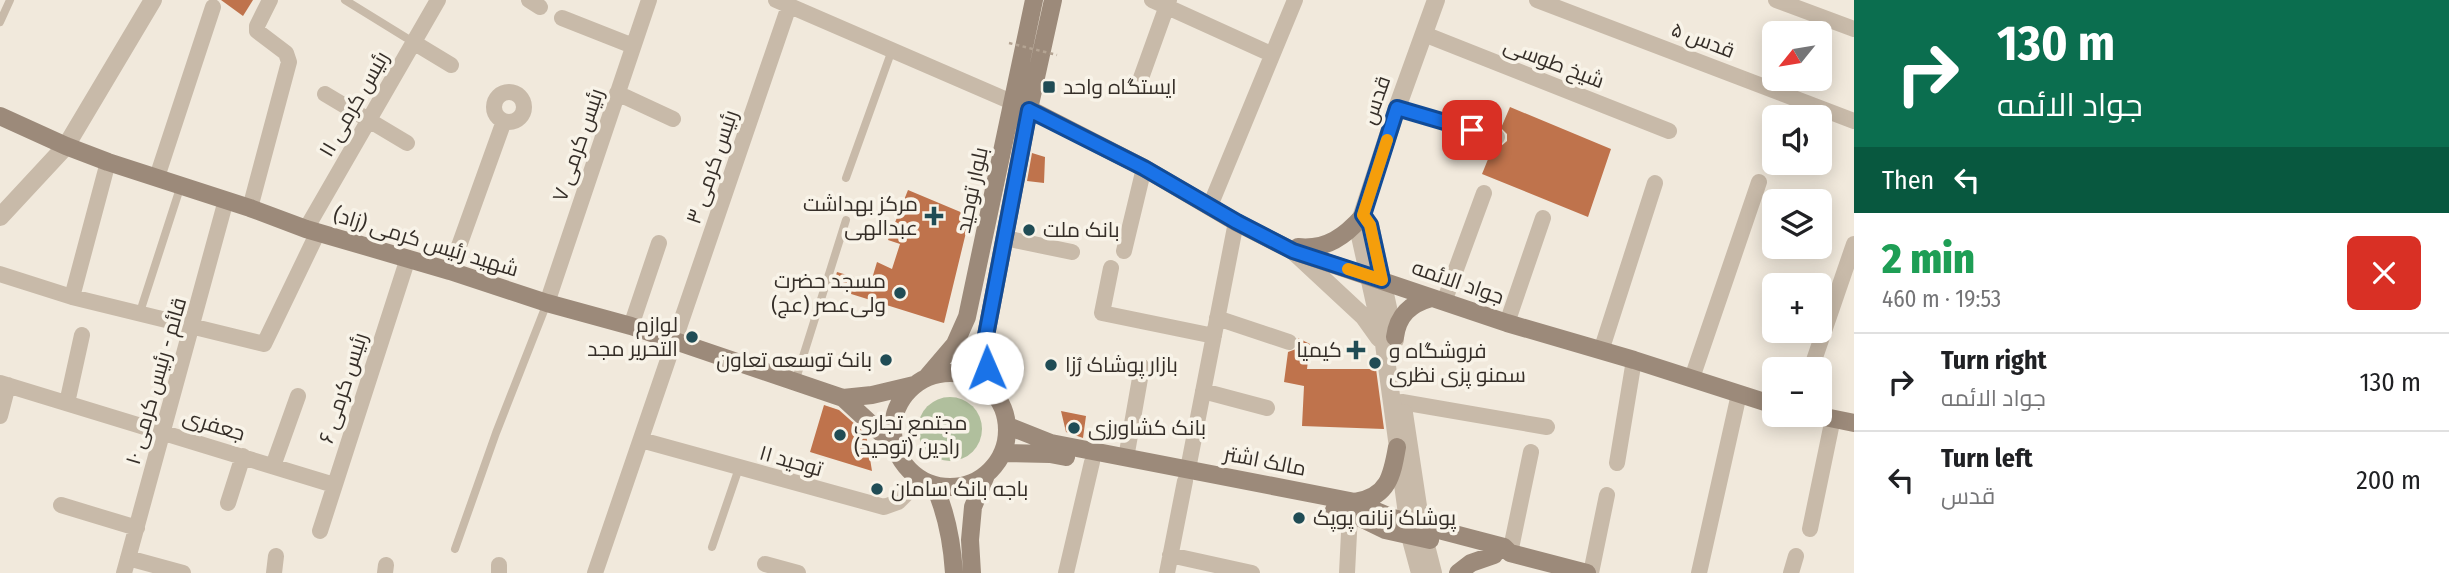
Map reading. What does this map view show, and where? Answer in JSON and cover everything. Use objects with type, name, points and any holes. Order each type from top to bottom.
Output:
[{"type":"main road","name":"بلوار توحید","points":[[990,389],[984,346],[1005,237],[1034,0]]},
{"type":"main road","name":"بلوار توحید","points":[[920,381],[955,344],[967,317],[1022,106],[1053,0]]},
{"type":"main road","name":"جواد الائمه","points":[[1022,106],[1144,168],[1287,248],[1507,323],[1762,401]]},
{"type":"main road","name":"شهید رئیس کرمی (زاد)","points":[[0,116],[108,162],[312,231],[631,326],[844,398]]},
{"type":"main road","points":[[1287,248],[1325,246],[1350,230],[1363,215]]},
{"type":"main road","points":[[1390,341],[1401,317],[1418,302],[1437,300]]},
{"type":"main road","points":[[844,398],[872,395],[953,372],[967,375],[990,389],[999,399],[1008,426],[1003,453],[986,475],[973,507],[970,540],[972,573]]},
{"type":"main road","points":[[896,447],[893,434],[898,407],[920,381]]},
{"type":"main road","points":[[844,398],[896,447],[910,471],[928,482],[961,486],[986,475]]},
{"type":"main road","points":[[1832,418],[1854,423]]},
{"type":"main road","name":"مالک اشتر","points":[[1008,426],[1051,443],[1126,458],[1186,475]]},
{"type":"main road","points":[[1352,507],[1387,485],[1397,447]]},
{"type":"main road","name":"مالک اشتر","points":[[1003,453],[1049,454],[1092,463],[1186,475],[1352,507],[1416,531],[1589,573]]},
{"type":"main road","points":[[928,482],[945,511],[954,573]]},
{"type":"main road","name":"مالک اشتر","points":[[1352,507],[1385,530],[1450,533],[1504,547],[1502,554]]},
{"type":"main road","points":[[1458,573],[1471,563],[1502,554]]},
{"type":"street","points":[[0,217],[66,146],[153,0]]},
{"type":"street","points":[[250,208],[289,62],[286,53],[257,31],[270,0]]},
{"type":"street","name":"رئیس کرمی ۱۱","points":[[193,327],[264,344],[312,231],[368,121],[438,0]]},
{"type":"street","name":"رئیس کرمی ۷","points":[[548,303],[649,0]]},
{"type":"street","points":[[1210,206],[1295,0]]},
{"type":"street","name":"قدس","points":[[1375,278],[1358,227],[1436,0]]},
{"type":"street","name":"قدس ۵","points":[[1537,0],[1854,121]]},
{"type":"street","points":[[1776,0],[1854,29]]},
{"type":"street","points":[[785,2],[1022,106]]},
{"type":"street","name":"رئیس کرمی ۳","points":[[599,572],[785,2]]},
{"type":"street","points":[[1141,78],[1162,2],[1271,54]]},
{"type":"street","points":[[157,177],[213,7]]},
{"type":"street","points":[[562,18],[633,46]]},
{"type":"street","name":"شیخ طوسی","points":[[1424,34],[1669,131]]},
{"type":"street","points":[[413,42],[451,65]]},
{"type":"street","points":[[617,93],[673,119]]},
{"type":"street","points":[[325,94],[407,143]]},
{"type":"street","points":[[1397,108],[1497,137]]},
{"type":"street","points":[[450,271],[504,121]]},
{"type":"street","points":[[72,298],[108,162]]},
{"type":"street","points":[[1124,251],[1144,168]]},
{"type":"street","points":[[1601,351],[1655,183]]},
{"type":"street","points":[[1692,378],[1759,183]]},
{"type":"street","points":[[1437,300],[1484,193]]},
{"type":"street","name":"قائم - رئیس کرمی ۱۰","points":[[126,566],[226,200]]},
{"type":"street","points":[[1363,215],[1370,225],[1373,239],[1375,278],[1402,402],[1416,495],[1416,531]]},
{"type":"street","points":[[1507,323],[1543,218]]},
{"type":"street","points":[[1167,573],[1237,222]]},
{"type":"street","points":[[1005,237],[1072,252]]},
{"type":"street","points":[[1373,239],[1389,269],[1404,288]]},
{"type":"street","points":[[631,326],[659,243]]},
{"type":"street","points":[[1815,357],[1854,244]]},
{"type":"street","points":[[1287,248],[1390,341],[1397,447],[1423,570]]},
{"type":"street","name":"رئیس کرمی ۶","points":[[320,531],[408,258]]},
{"type":"street","points":[[1111,268],[1102,313],[1214,336]]},
{"type":"street","points":[[0,274],[72,298],[193,327]]},
{"type":"street","points":[[1217,318],[1289,342]]},
{"type":"street","points":[[67,403],[82,335]]},
{"type":"street","points":[[1617,463],[1634,360]]},
{"type":"street","points":[[1126,458],[1142,367]]},
{"type":"street","points":[[0,416],[4,384]]},
{"type":"street","name":"جعفری","points":[[4,384],[334,485]]},
{"type":"street","points":[[1203,391],[1268,408]]},
{"type":"street","points":[[1699,573],[1739,394]]},
{"type":"street","points":[[273,466],[298,396]]},
{"type":"street","points":[[1402,402],[1547,427]]},
{"type":"street","points":[[1810,529],[1823,427]]},
{"type":"street","name":"توحید ۱۱","points":[[640,440],[884,507],[898,502],[928,482]]},
{"type":"street","points":[[1502,554],[1531,452]]},
{"type":"street","points":[[228,503],[243,456]]},
{"type":"street","points":[[1066,573],[1092,463]]},
{"type":"street","points":[[1416,495],[1432,518],[1450,533]]},
{"type":"street","points":[[1589,573],[1607,495]]},
{"type":"street","points":[[61,505],[137,528]]},
{"type":"street","points":[[1347,573],[1352,507]]},
{"type":"street","points":[[1385,530],[1401,541],[1423,570]]},
{"type":"street","points":[[1170,555],[1252,573]]},
{"type":"street","points":[[274,573],[276,556]]},
{"type":"street","points":[[1791,573],[1796,556]]},
{"type":"street","points":[[765,564],[798,573]]},
{"type":"street","points":[[126,566],[183,573]]},
{"type":"lane","points":[[0,22],[10,0]]},
{"type":"lane","points":[[345,0],[413,42]]},
{"type":"lane","points":[[846,178],[892,50]]},
{"type":"lane","points":[[139,315],[181,185]]},
{"type":"lane","points":[[795,382],[846,220]]},
{"type":"lane","points":[[455,550],[496,433],[548,303]]},
{"type":"lane","points":[[712,547],[739,468]]},
{"type":"path","points":[[1009,43],[1057,55]]},
{"type":"green space","points":[[950,397],[968,403],[976,411],[982,429],[976,447],[968,455],[950,461],[932,455],[924,447],[918,429],[924,411],[932,403]]},
{"type":"building","points":[[221,0],[253,0],[243,16]]},
{"type":"building","points":[[1510,107],[1611,149],[1588,217],[1482,174],[1493,147],[1500,147],[1507,141],[1507,134],[1501,128]]},
{"type":"building","points":[[1032,153],[1045,157],[1044,183],[1027,181]]},
{"type":"building","points":[[908,190],[970,216],[944,323],[832,288],[837,272],[871,282],[877,262],[892,269],[900,244],[888,240]]},
{"type":"building","points":[[1298,338],[1310,344],[1307,369],[1376,369],[1384,429],[1302,426],[1304,386],[1284,382],[1288,352],[1299,345]]},
{"type":"building","name":"مجتمع تجاری رادین (توحید)","points":[[824,405],[839,410],[866,434],[872,471],[810,452]]},
{"type":"building","name":"بانک کشاورزی","points":[[1061,411],[1086,416],[1083,438],[1066,432]]},
{"type":"slow traffic","points":[[1348,269],[1382,280],[1370,225],[1363,215],[1387,140]]},
{"type":"place","name":"ایستگاه واحد","points":[[1049,87]]},
{"type":"place","name":"مرکز بهداشت عبدالهی","points":[[934,216]]},
{"type":"place","name":"بانک ملت","points":[[1029,230]]},
{"type":"place","name":"مسجد حضرت ولی‌عصر (عج)","points":[[900,293]]},
{"type":"place","name":"لوازم التحریر مجد","points":[[692,337]]},
{"type":"place","name":"کیمیا","points":[[1356,350]]},
{"type":"place","name":"بانک توسعه تعاون","points":[[886,360]]},
{"type":"place","name":"فروشگاه و سمنو پزی نظری","points":[[1375,363]]},
{"type":"place","name":"بازار پوشاک رُزا","points":[[1051,365]]},
{"type":"place","name":"بانک کشاورزی","points":[[1074,428]]},
{"type":"place","name":"مجتمع تجاری رادین (توحید)","points":[[840,435]]},
{"type":"place","name":"باجه بانک سامان","points":[[877,489]]},
{"type":"place","name":"پوشاک زنانه پوپک","points":[[1299,518]]},
{"type":"route","points":[[987,368],[984,346],[1029,110],[1144,168],[1293,251],[1382,280],[1370,225],[1363,215],[1397,108],[1472,130]]}]
